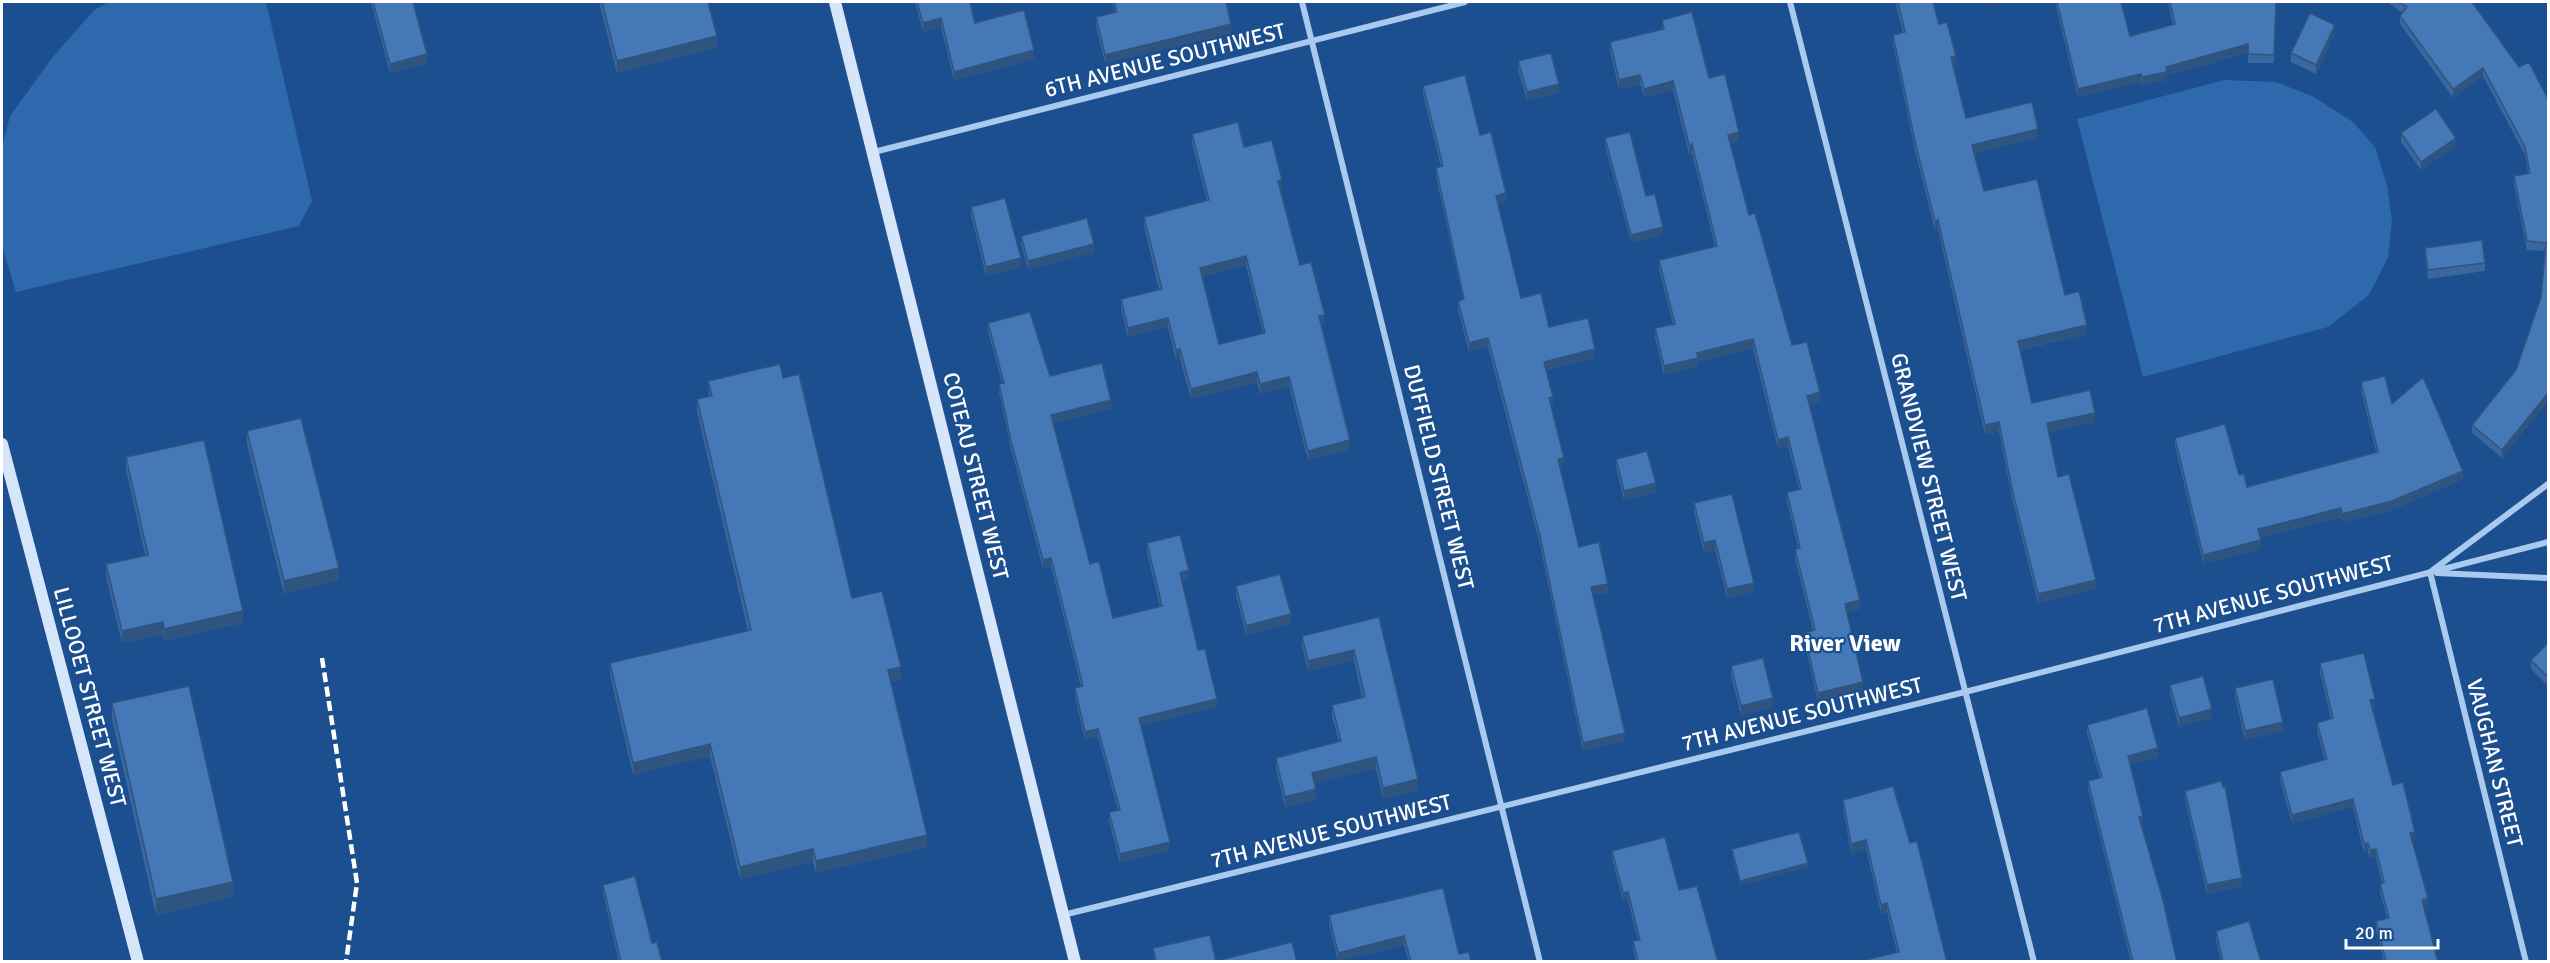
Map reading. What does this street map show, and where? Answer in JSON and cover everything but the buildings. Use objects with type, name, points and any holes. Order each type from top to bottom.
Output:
[{"type":"street","name":"COTEAU STREET WEST","points":[[835,2],[1075,962]]},
{"type":"street","name":"DUFFIELD STREET WEST","points":[[1302,2],[1540,962]]},
{"type":"street","name":"6TH AVENUE SOUTHWEST","points":[[874,152],[1465,2]]},
{"type":"street","name":"GRANDVIEW STREET WEST","points":[[1790,2],[2034,962]]},
{"type":"street","name":"LILLOOET STREET WEST","points":[[2,444],[138,962]]},
{"type":"street","points":[[2430,572],[2548,484]]},
{"type":"street","name":"7TH AVENUE SOUTHWEST","points":[[1063,915],[1965,692],[2548,542]]},
{"type":"street","points":[[2430,572],[2548,578]]},
{"type":"street","name":"VAUGHAN STREET","points":[[2430,572],[2526,962]]},
{"type":"shaded area","points":[[109,2],[266,2],[312,201],[299,226],[16,292],[2,246],[2,147],[10,116],[52,58],[94,10]]},
{"type":"shaded area","points":[[2224,80],[2276,82],[2312,96],[2353,122],[2375,147],[2387,185],[2392,221],[2388,257],[2369,295],[2328,327],[2143,377],[2077,119]]},
{"type":"railway","points":[[322,658],[357,883],[346,962]]},
{"type":"district","name":"River View","points":[[1845,643]]}]
